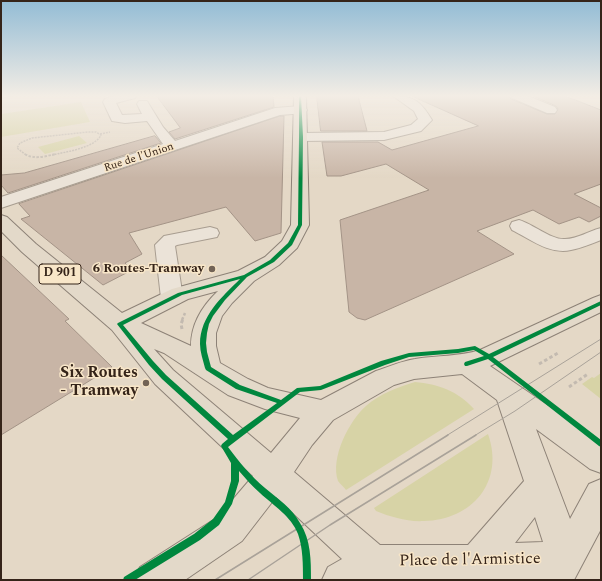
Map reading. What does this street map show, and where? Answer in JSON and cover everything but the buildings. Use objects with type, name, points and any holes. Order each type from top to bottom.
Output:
[{"type":"main road","points":[[120,324],[172,298],[246,276],[272,261],[290,244],[300,225],[301,123]]},
{"type":"main road","name":"D 901","points":[[1,221],[29,248],[120,324],[164,377],[274,475]]},
{"type":"main road","points":[[208,368],[203,343],[207,321],[223,299],[246,276]]},
{"type":"main road","points":[[153,580],[230,529],[274,475],[302,436],[323,412],[385,378],[414,369],[467,364],[489,357],[601,303]]},
{"type":"main road","name":"D 901","points":[[120,324],[173,346],[238,388],[265,398],[323,412]]},
{"type":"main road","points":[[467,364],[601,459]]},
{"type":"main road","points":[[509,394],[541,485],[559,569]]},
{"type":"main road","points":[[274,475],[373,576]]},
{"type":"main road","points":[[476,563],[541,485]]},
{"type":"main road","points":[[559,569],[601,495]]},
{"type":"main road","name":"Place de l'Armistice","points":[[373,576],[476,563],[559,569]]},
{"type":"main road","points":[[340,580],[373,576]]},
{"type":"street","points":[[154,123],[173,147]]},
{"type":"street","name":"Rue de l'Union","points":[[1,203],[243,123]]},
{"type":"street","points":[[301,137],[384,136],[416,128],[421,123]]},
{"type":"street","points":[[519,226],[556,245],[569,245],[601,234]]},
{"type":"street","points":[[172,298],[165,245],[171,240],[210,233]]},
{"type":"path","points":[[88,132],[96,132],[101,135],[95,142],[85,146],[45,156],[30,157],[17,148],[22,142],[34,137],[88,132]]},
{"type":"path","points":[[539,364],[558,353]]},
{"type":"path","points":[[570,387],[588,374]]},
{"type":"shaded area","points":[[1,123],[83,123],[1,137]]},
{"type":"shaded area","points":[[79,136],[87,143],[45,154],[38,147]]},
{"type":"shaded area","points":[[601,373],[601,399],[582,384]]},
{"type":"shaded area","points":[[415,382],[440,387],[454,393],[461,397],[474,409],[346,490],[338,481],[336,472],[337,462],[343,440],[353,421],[366,406],[383,394]]},
{"type":"shaded area","points":[[488,434],[492,451],[492,468],[488,482],[480,495],[470,506],[457,514],[441,519],[424,521],[399,519],[376,511],[374,508]]},
{"type":"tram line","points":[[446,436],[601,339]]},
{"type":"tram line","points":[[474,436],[515,411],[601,352]]},
{"type":"tram line","points":[[215,580],[448,435]]},
{"type":"tram line","points":[[248,580],[330,525],[476,435]]},
{"type":"cycle path","points":[[233,439],[164,377],[120,324],[180,294],[246,276],[272,261],[290,244],[300,225],[301,123]]},
{"type":"cycle path","points":[[245,277],[217,307],[207,324],[203,343],[208,368],[238,387],[281,402]]},
{"type":"cycle path","points":[[467,364],[489,357],[601,303]]},
{"type":"cycle path","points":[[127,580],[197,537],[216,522],[228,504],[235,481],[235,462],[224,446],[299,390],[321,388],[383,363],[409,355],[475,348],[489,357],[601,444]]},
{"type":"cycle path","points":[[235,462],[259,488],[286,511],[298,526],[305,545],[307,580]]},
{"type":"place","name":"6 Routes-Tramway","points":[[212,269]]},
{"type":"place","name":"Six Routes - Tramway","points":[[146,383]]}]
